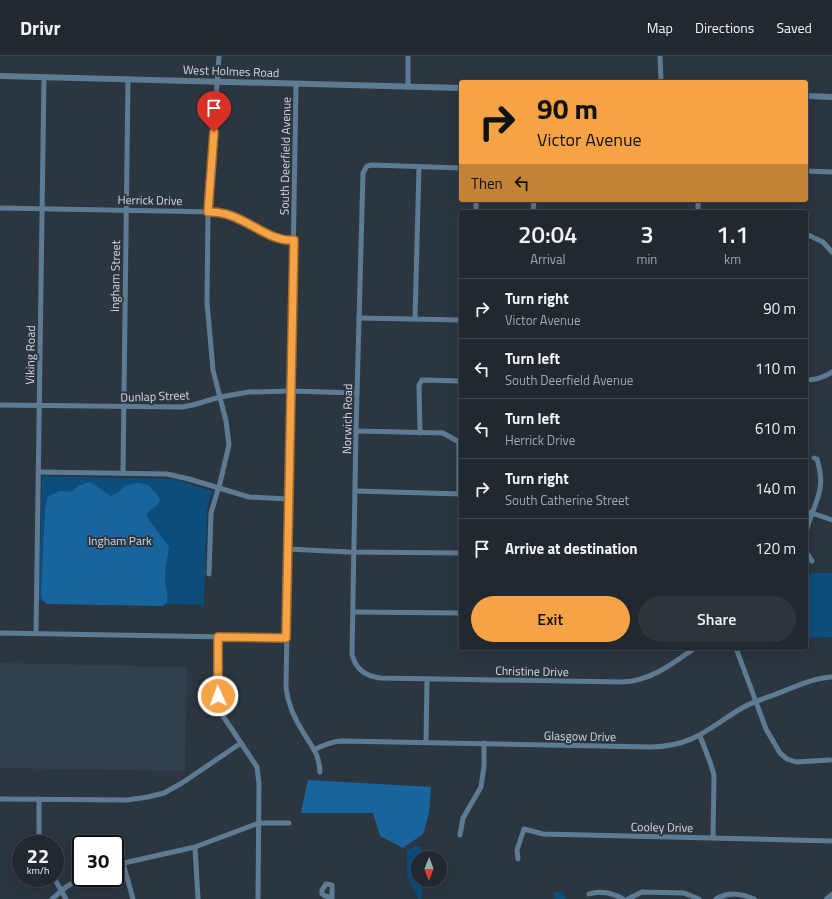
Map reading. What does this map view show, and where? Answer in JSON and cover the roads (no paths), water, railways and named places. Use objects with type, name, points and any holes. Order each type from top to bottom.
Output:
[{"type":"street","points":[[209,574],[211,513],[229,445],[226,421],[213,370],[207,302],[208,212],[219,56]]},
{"type":"street","points":[[408,56],[408,87]]},
{"type":"street","points":[[660,56],[661,80]]},
{"type":"street","name":"West Holmes Road","points":[[0,76],[459,88]]},
{"type":"street","name":"Viking Road","points":[[36,633],[44,77]]},
{"type":"street","name":"Ingham Street","points":[[123,474],[128,79]]},
{"type":"street","name":"South Deerfield Avenue","points":[[296,84],[286,688],[288,702],[302,732],[319,759],[320,772]]},
{"type":"street","points":[[808,96],[832,97]]},
{"type":"street","name":"Norwich Road","points":[[362,671],[355,662],[352,654],[363,172],[366,166],[378,165],[419,167]]},
{"type":"street","points":[[415,319],[419,167],[459,168]]},
{"type":"street","points":[[808,171],[832,172]]},
{"type":"street","name":"Herrick Drive","points":[[0,208],[208,212],[227,214],[248,223],[275,238],[284,241],[294,240]]},
{"type":"street","points":[[808,235],[823,242],[832,252]]},
{"type":"street","points":[[359,318],[459,320]]},
{"type":"street","points":[[808,380],[816,380],[832,372]]},
{"type":"street","points":[[420,433],[419,385],[422,380],[459,381]]},
{"type":"street","name":"Dunlap Street","points":[[0,405],[182,407],[220,397],[249,392],[291,391],[357,393]]},
{"type":"street","points":[[356,431],[443,433],[459,442]]},
{"type":"street","points":[[808,526],[818,498],[821,482],[817,459],[814,458]]},
{"type":"street","points":[[38,472],[167,474],[250,498],[289,499]]},
{"type":"street","points":[[356,491],[459,494]]},
{"type":"street","points":[[808,512],[832,520]]},
{"type":"street","points":[[288,549],[354,552],[459,553]]},
{"type":"street","points":[[808,555],[812,561]]},
{"type":"street","points":[[353,612],[459,613]]},
{"type":"street","points":[[0,633],[286,638]]},
{"type":"street","points":[[218,637],[218,702],[223,716],[253,761],[258,772],[258,899]]},
{"type":"street","name":"Christine Drive","points":[[362,671],[375,677],[628,682],[648,678],[660,672],[692,650]]},
{"type":"street","points":[[737,650],[757,701],[766,729],[780,753],[787,759],[796,762],[830,760]]},
{"type":"street","name":"Glasgow Drive","points":[[314,750],[340,741],[659,747],[680,743],[700,736],[733,713],[757,701],[810,681],[832,677]]},
{"type":"street","points":[[426,743],[427,679]]},
{"type":"street","points":[[700,736],[714,776],[713,838]]},
{"type":"street","points":[[0,799],[127,800],[155,796],[164,793],[182,783],[241,743]]},
{"type":"street","points":[[460,834],[463,818],[481,787],[484,766],[484,743]]},
{"type":"street","points":[[39,799],[39,835]]},
{"type":"street","points":[[124,863],[195,847],[259,823],[289,823]]},
{"type":"street","name":"Cooley Drive","points":[[518,859],[517,850],[524,829],[543,834],[832,841]]},
{"type":"street","points":[[195,847],[198,899]]},
{"type":"street","points":[[124,867],[133,899]]},
{"type":"street","points":[[52,899],[72,884]]},
{"type":"street","points":[[59,887],[66,899]]},
{"type":"street","points":[[589,894],[596,891],[616,895],[623,899]]},
{"type":"street","points":[[628,899],[642,892],[684,893],[699,899]]},
{"type":"street","points":[[716,899],[728,894],[739,894],[754,899]]},
{"type":"street","points":[[827,899],[832,895]]},
{"type":"park label","name":"Ingham Park","points":[[120,540]]}]
